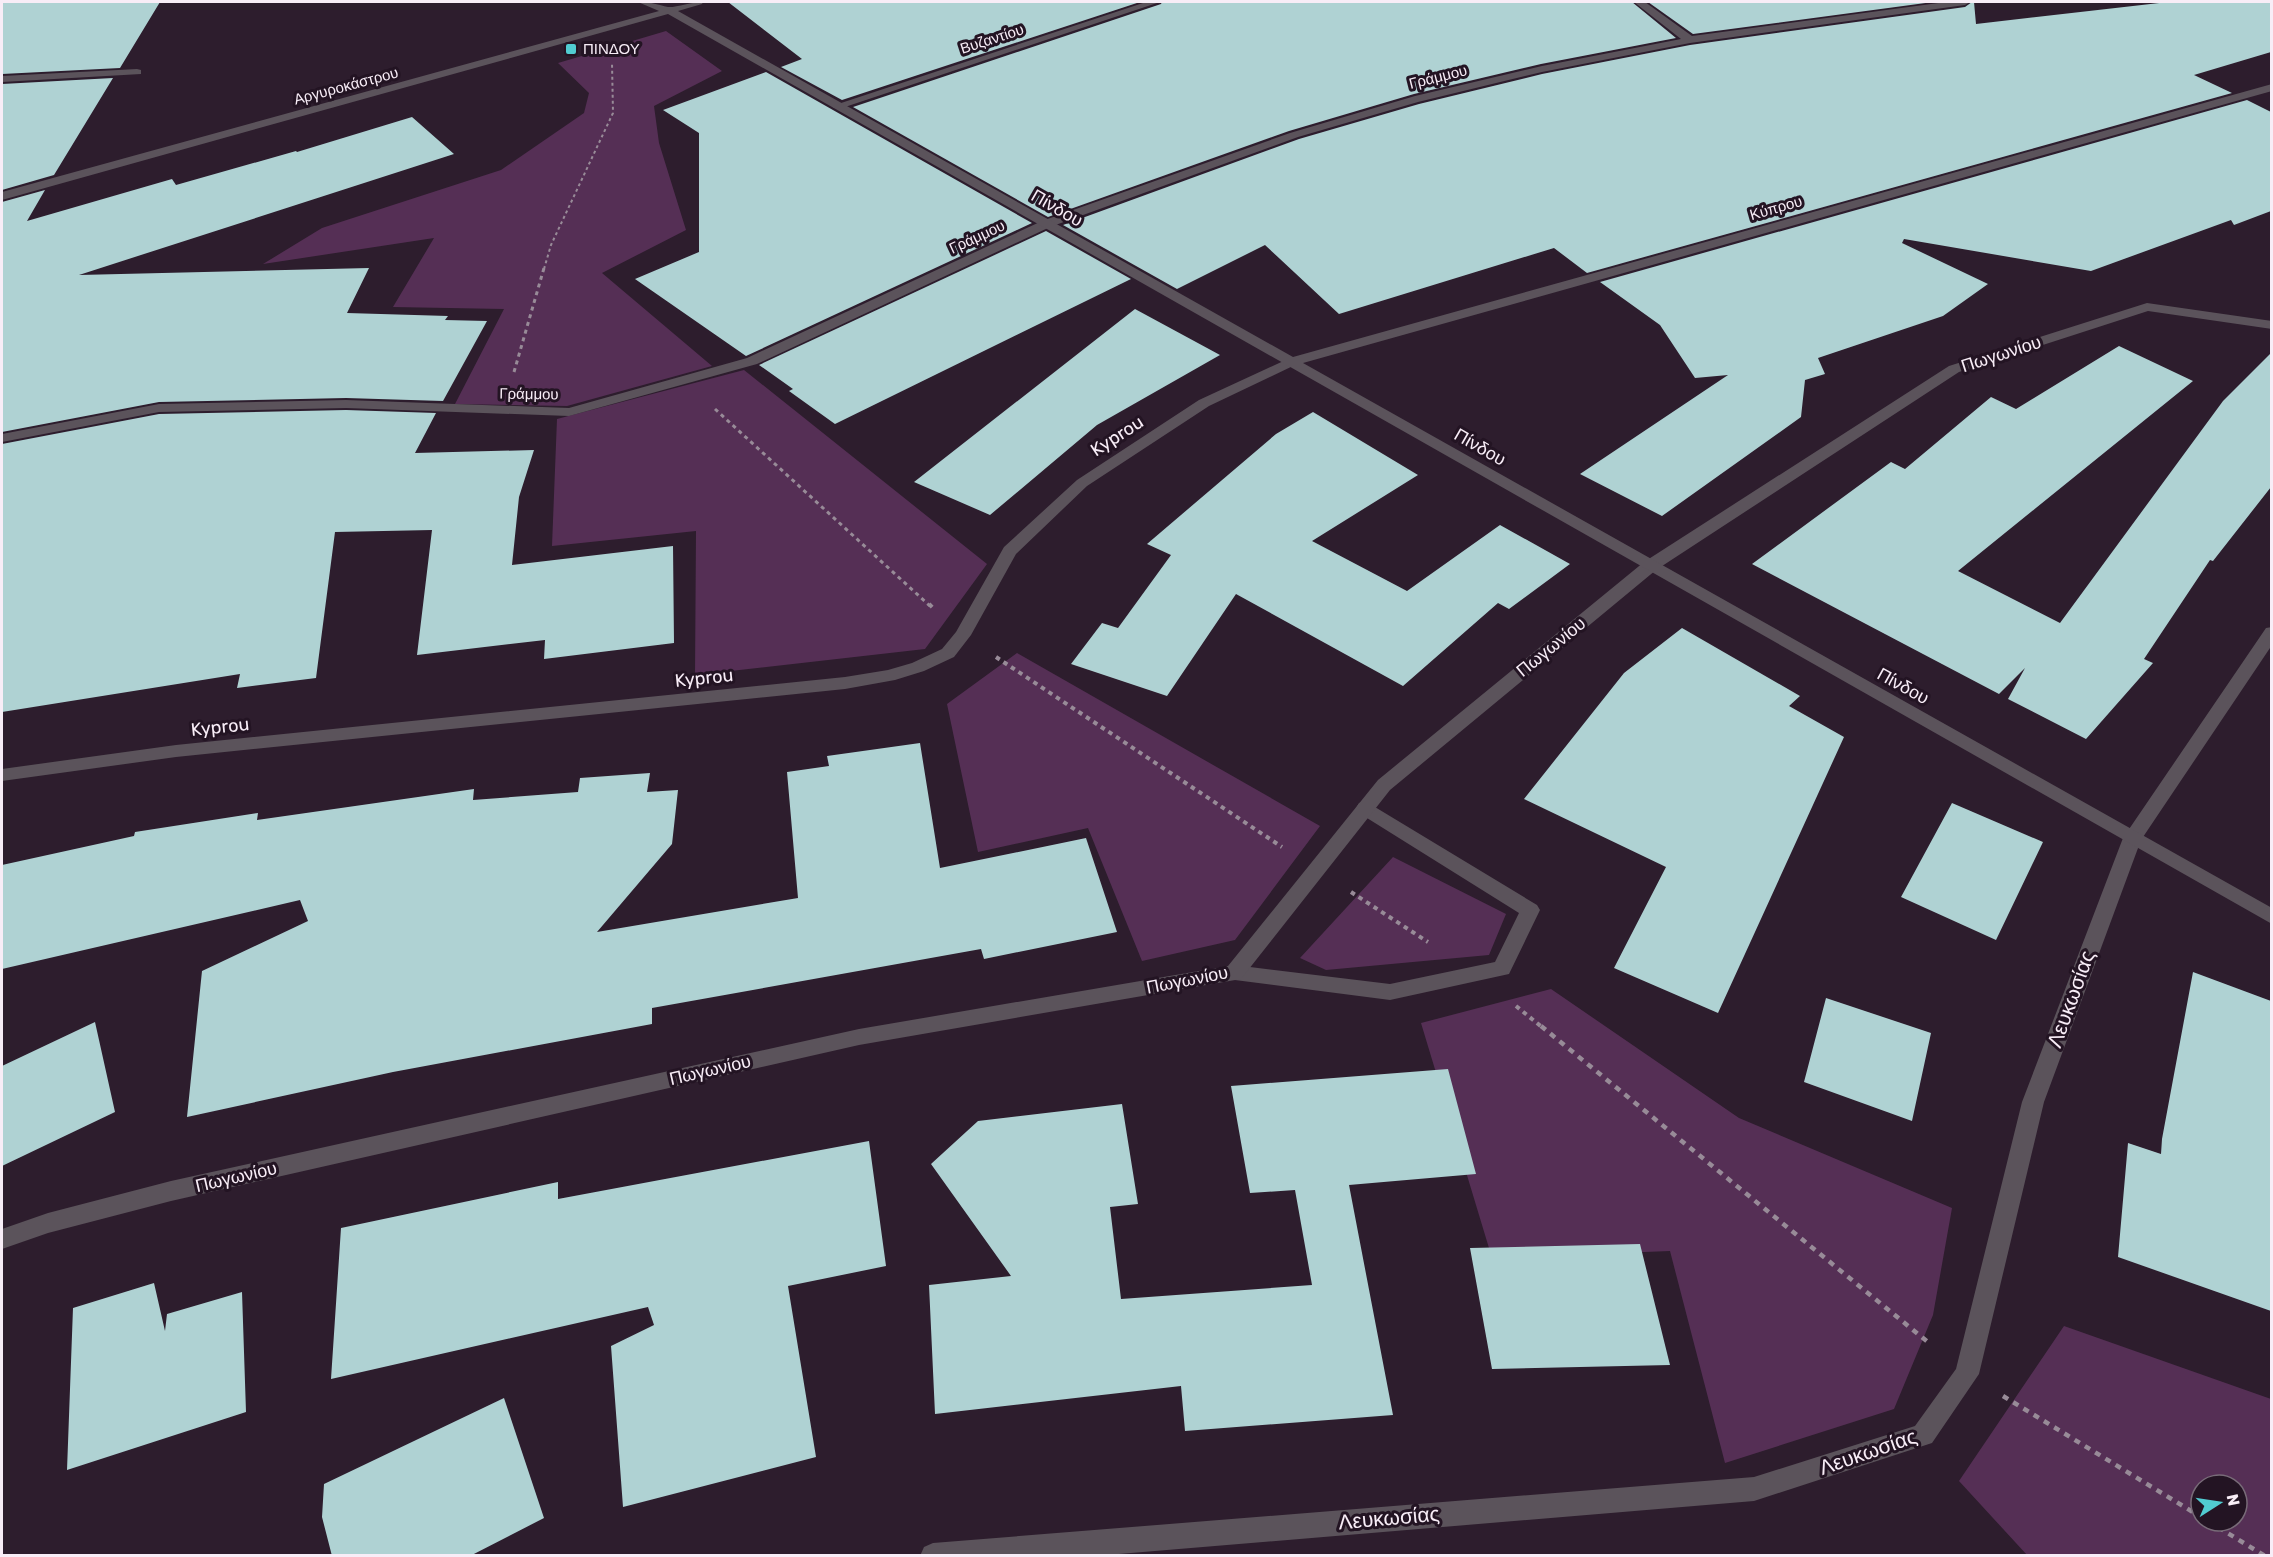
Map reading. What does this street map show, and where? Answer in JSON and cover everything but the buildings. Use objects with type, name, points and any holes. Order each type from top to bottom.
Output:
[{"type":"street","name":"Πίνδου","points":[[643,2],[670,6],[838,106],[2271,917]]},
{"type":"street","name":"Αργυροκάστρου","points":[[2,196],[606,30],[670,6],[698,2]]},
{"type":"street","name":"Βυζαντίου","points":[[838,106],[1155,2]]},
{"type":"street","points":[[1639,2],[1690,40]]},
{"type":"street","name":"Γράμμου","points":[[2,438],[159,408],[346,404],[569,412],[752,361],[1046,224],[1294,135],[1415,99],[1542,69],[1690,40],[1965,2]]},
{"type":"street","points":[[2,79],[137,72]]},
{"type":"street","name":"Κύπρου","points":[[1290,362],[2271,87]]},
{"type":"street","name":"Πωγωνίου","points":[[2,1239],[48,1222],[171,1191],[859,1037],[1234,973],[1384,785],[1650,566],[1954,369],[2147,307],[2271,324]]},
{"type":"street","name":"Kyprou","points":[[2,775],[176,751],[845,683],[889,676],[918,667],[948,653],[963,635],[1010,551],[1082,483],[1204,403],[1290,362]]},
{"type":"street","name":"Λευκωσίας","points":[[933,1556],[1754,1489],[1923,1435],[1966,1374],[2033,1102],[2132,838],[2271,632]]},
{"type":"street","points":[[1234,973],[1390,992],[1502,968],[1530,910],[1365,808]]},
{"type":"path","points":[[503,411],[551,245],[613,113],[614,69],[606,30]]},
{"type":"path","points":[[684,380],[963,635],[1476,973],[1966,1374],[2189,1510]]},
{"type":"path","points":[[2228,1533],[2265,1556]]},
{"type":"shaded area","points":[[666,31],[722,71],[654,106],[659,143],[686,230],[602,273],[712,366],[567,406],[455,404],[504,309],[393,307],[434,238],[263,264],[322,228],[501,170],[584,113],[589,93],[558,63]]},
{"type":"shaded area","points":[[744,370],[987,564],[925,649],[695,675],[696,531],[552,546],[557,419]]},
{"type":"shaded area","points":[[1017,653],[1320,826],[1235,940],[1142,961],[1088,828],[978,852],[947,704]]},
{"type":"shaded area","points":[[1393,857],[1506,914],[1489,955],[1326,970],[1300,958]]},
{"type":"shaded area","points":[[1551,989],[1739,1118],[1952,1208],[1933,1315],[1894,1409],[1725,1463],[1670,1251],[1492,1258],[1421,1023]]},
{"type":"shaded area","points":[[2064,1326],[2271,1399],[2271,1555],[2027,1555],[1959,1481]]},
{"type":"place","name":"ΠΙΝΔΟΥ","points":[[571,49]]}]
